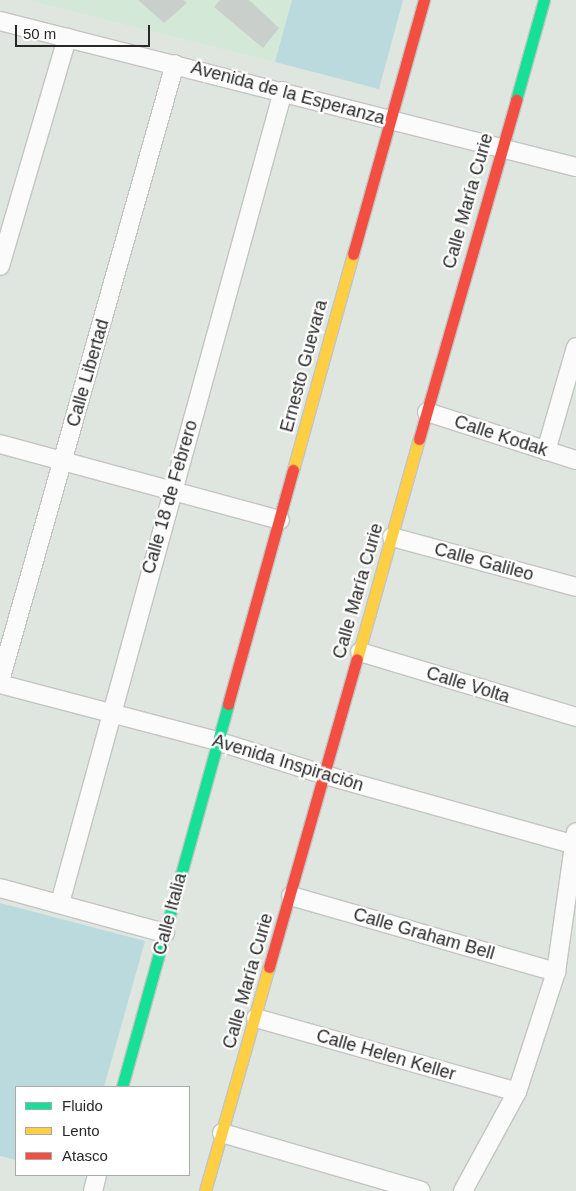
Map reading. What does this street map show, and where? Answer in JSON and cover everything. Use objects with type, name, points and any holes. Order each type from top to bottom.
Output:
[{"type":"street","name":"Ernesto Guevara","points":[[217,741],[280,520],[389,119],[424,0]]},
{"type":"street","name":"Calle María Curie","points":[[205,1191],[291,896],[500,148],[544,0]]},
{"type":"street","name":"Avenida de la Esperanza","points":[[0,21],[176,64],[576,168]]},
{"type":"street","points":[[0,266],[68,38]]},
{"type":"street","name":"Calle Libertad","points":[[0,683],[176,64]]},
{"type":"street","name":"Calle 18 de Febrero","points":[[60,903],[171,492],[284,92]]},
{"type":"street","points":[[546,451],[576,346]]},
{"type":"street","name":"Calle Kodak","points":[[426,412],[576,460]]},
{"type":"street","points":[[0,444],[171,492],[280,520]]},
{"type":"street","name":"Calle Galileo","points":[[392,537],[576,587]]},
{"type":"street","name":"Calle Volta","points":[[360,652],[576,717]]},
{"type":"street","name":"Avenida Inspiración","points":[[0,683],[217,741],[325,776],[576,840]]},
{"type":"street","name":"Calle Italia","points":[[122,1086],[217,741]]},
{"type":"street","points":[[463,1191],[517,1092],[556,972],[576,840]]},
{"type":"street","points":[[0,888],[165,933]]},
{"type":"street","name":"Calle Graham Bell","points":[[291,896],[556,972]]},
{"type":"street","name":"Calle Helen Keller","points":[[256,1018],[517,1092]]},
{"type":"street","points":[[222,1133],[421,1191]]},
{"type":"street","points":[[93,1191],[97,1176]]},
{"type":"shaded area","points":[[28,0],[292,0],[275,62]]},
{"type":"shaded area","points":[[292,0],[403,0],[379,89],[275,62]]},
{"type":"shaded area","points":[[0,903],[145,941],[104,1086],[15,1086],[15,1160],[0,1156]]},
{"type":"building","points":[[138,0],[183,0],[187,3],[164,23]]},
{"type":"building","points":[[220,0],[249,0],[279,28],[263,48],[214,7]]},
{"type":"traffic: fast","points":[[516,100],[544,0]]},
{"type":"traffic: fast","points":[[122,1086],[228,704]]},
{"type":"traffic: slow","points":[[293,470],[353,254]]},
{"type":"traffic: slow","points":[[357,659],[419,439]]},
{"type":"traffic: slow","points":[[205,1191],[269,967]]},
{"type":"traffic: jam","points":[[353,254],[424,0]]},
{"type":"traffic: jam","points":[[419,439],[516,100]]},
{"type":"traffic: jam","points":[[228,704],[293,470]]},
{"type":"traffic: jam","points":[[269,967],[357,659]]}]
